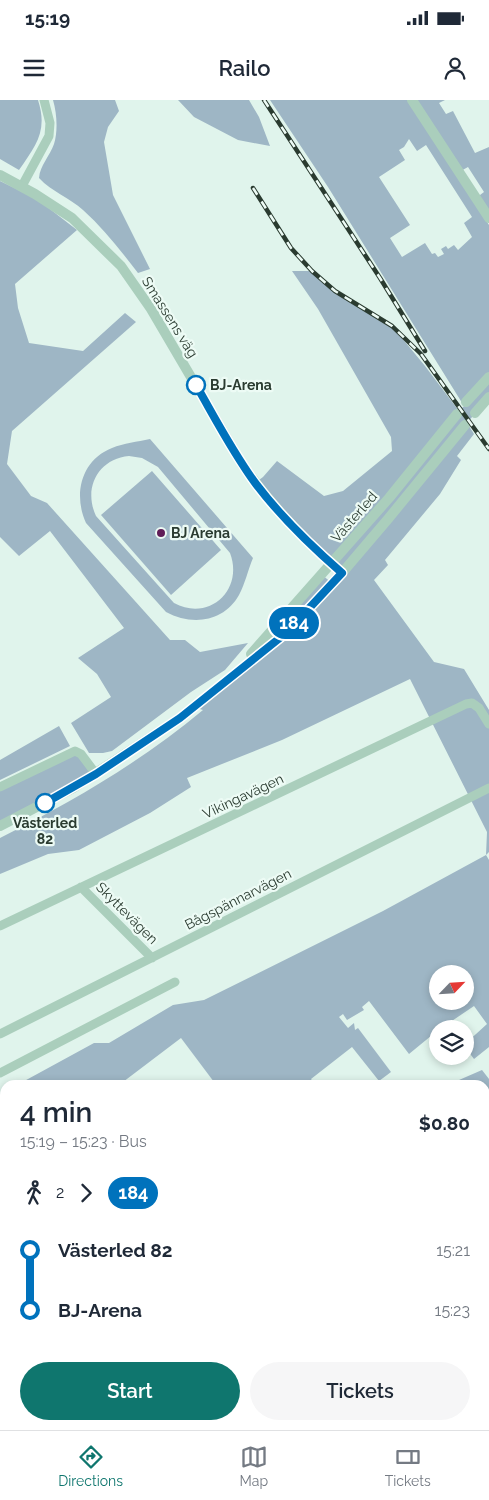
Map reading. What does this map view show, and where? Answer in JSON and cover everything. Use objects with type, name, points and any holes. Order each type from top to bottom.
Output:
[{"type":"street","points":[[22,186],[48,136],[50,123],[44,100]]},
{"type":"street","points":[[412,100],[489,218]]},
{"type":"street","name":"Smassens väg","points":[[0,175],[22,186],[72,218],[121,266],[151,309],[242,464],[256,484],[302,536],[342,573]]},
{"type":"street","points":[[466,402],[489,377]]},
{"type":"street","points":[[475,413],[489,397]]},
{"type":"street","name":"Västerled","points":[[227,680],[332,564],[389,498],[457,414]]},
{"type":"street","name":"Västerled","points":[[0,826],[74,788],[180,718],[286,633],[342,573],[465,425]]},
{"type":"street","name":"Vikingavägen","points":[[0,926],[466,704],[472,703],[479,708],[489,724]]},
{"type":"street","points":[[0,787],[76,751],[81,754],[96,774]]},
{"type":"street","name":"Bågspännarvägen","points":[[0,1034],[489,788]]},
{"type":"street","name":"Skyttevägen","points":[[82,887],[152,958]]},
{"type":"street","points":[[0,1073],[175,982]]},
{"type":"shaded area","points":[[0,100],[38,100],[41,111],[42,120],[39,137],[19,170],[0,159]]},
{"type":"shaded area","points":[[53,100],[115,100],[119,111],[108,127],[104,142],[113,195],[150,269],[138,273],[91,217],[39,178],[56,134]]},
{"type":"shaded area","points":[[178,100],[249,100],[259,117],[270,146],[238,140],[194,117]]},
{"type":"shaded area","points":[[270,100],[445,100],[439,103],[446,114],[453,111],[475,153],[489,147],[489,216],[485,219],[489,225],[489,397],[467,423],[474,434],[457,456],[461,460],[440,494],[385,560],[388,565],[374,580],[434,662],[464,669],[489,710],[489,852],[486,855],[487,832],[410,679],[282,740],[187,778],[191,787],[150,813],[79,850],[48,854],[0,874],[0,838],[106,780],[180,729],[203,710],[193,707],[227,680],[322,575],[332,583],[342,573],[255,483],[277,461],[324,496],[343,491],[392,451],[391,437],[318,309],[292,271],[312,271],[335,291],[392,326],[459,411],[464,406],[328,187]],"holes":[[[409,139],[417,151],[426,145],[472,217],[464,223],[472,237],[458,250],[454,245],[448,249],[446,246],[441,249],[444,254],[438,257],[435,253],[432,254],[425,243],[402,257],[390,238],[410,225],[379,177],[405,160],[399,150],[404,147]],[[468,167],[484,192],[476,198],[459,172]]]},
{"type":"shaded area","points":[[0,181],[37,199],[77,230],[15,284],[18,308],[29,343],[83,351],[125,313],[136,322],[12,431],[7,464],[31,496],[47,503],[170,640],[185,640],[200,652],[248,643],[225,670],[191,692],[112,751],[103,753],[89,753],[71,723],[111,697],[97,674],[78,658],[124,628],[50,531],[19,556],[0,537]]},
{"type":"shaded area","points":[[150,439],[253,558],[239,595],[233,604],[216,616],[197,620],[186,619],[166,612],[86,523],[80,501],[80,490],[82,480],[93,461],[112,448]],"holes":[[[129,456],[142,458],[158,467],[230,553],[233,567],[232,579],[228,590],[211,605],[187,608],[174,603],[96,516],[92,506],[91,495],[96,477],[102,469],[118,458]]]},
{"type":"shaded area","name":"BJ Arena","points":[[152,471],[221,550],[171,595],[101,515]]},
{"type":"shaded area","points":[[59,726],[70,746],[0,780],[0,760]]},
{"type":"shaded area","points":[[73,751],[96,774],[0,826],[0,787]]},
{"type":"shaded area","points":[[486,855],[489,860],[489,1047],[474,1059],[474,1036],[487,1024],[474,1006],[474,965],[429,965],[429,1010],[468,1010],[453,1020],[429,1020],[429,1038],[409,1054],[369,1001],[362,1007],[364,1010],[347,1020],[343,1014],[339,1017],[348,1028],[354,1023],[355,1030],[358,1028],[391,1072],[380,1080],[378,1080],[352,1047],[312,1080],[212,1080],[181,1038],[126,1080],[26,1080],[94,1043],[109,1043],[173,1005],[204,1000],[383,911]]},
{"type":"shaded area","points":[[482,1070],[489,1079],[489,1080],[459,1080]]},
{"type":"railway","points":[[264,100],[380,278],[425,351]]},
{"type":"railway","points":[[253,188],[291,248],[312,271],[335,291],[392,326],[421,354],[489,449]]},
{"type":"bus line","name":"184","points":[[45,803],[74,788],[180,718],[286,633],[342,573],[302,536],[256,484],[242,464],[196,385]]},
{"type":"place","name":"BJ-Arena","points":[[196,385]]},
{"type":"place","name":"BJ Arena","points":[[161,533]]},
{"type":"place","name":"Västerled 82","points":[[45,803]]}]
